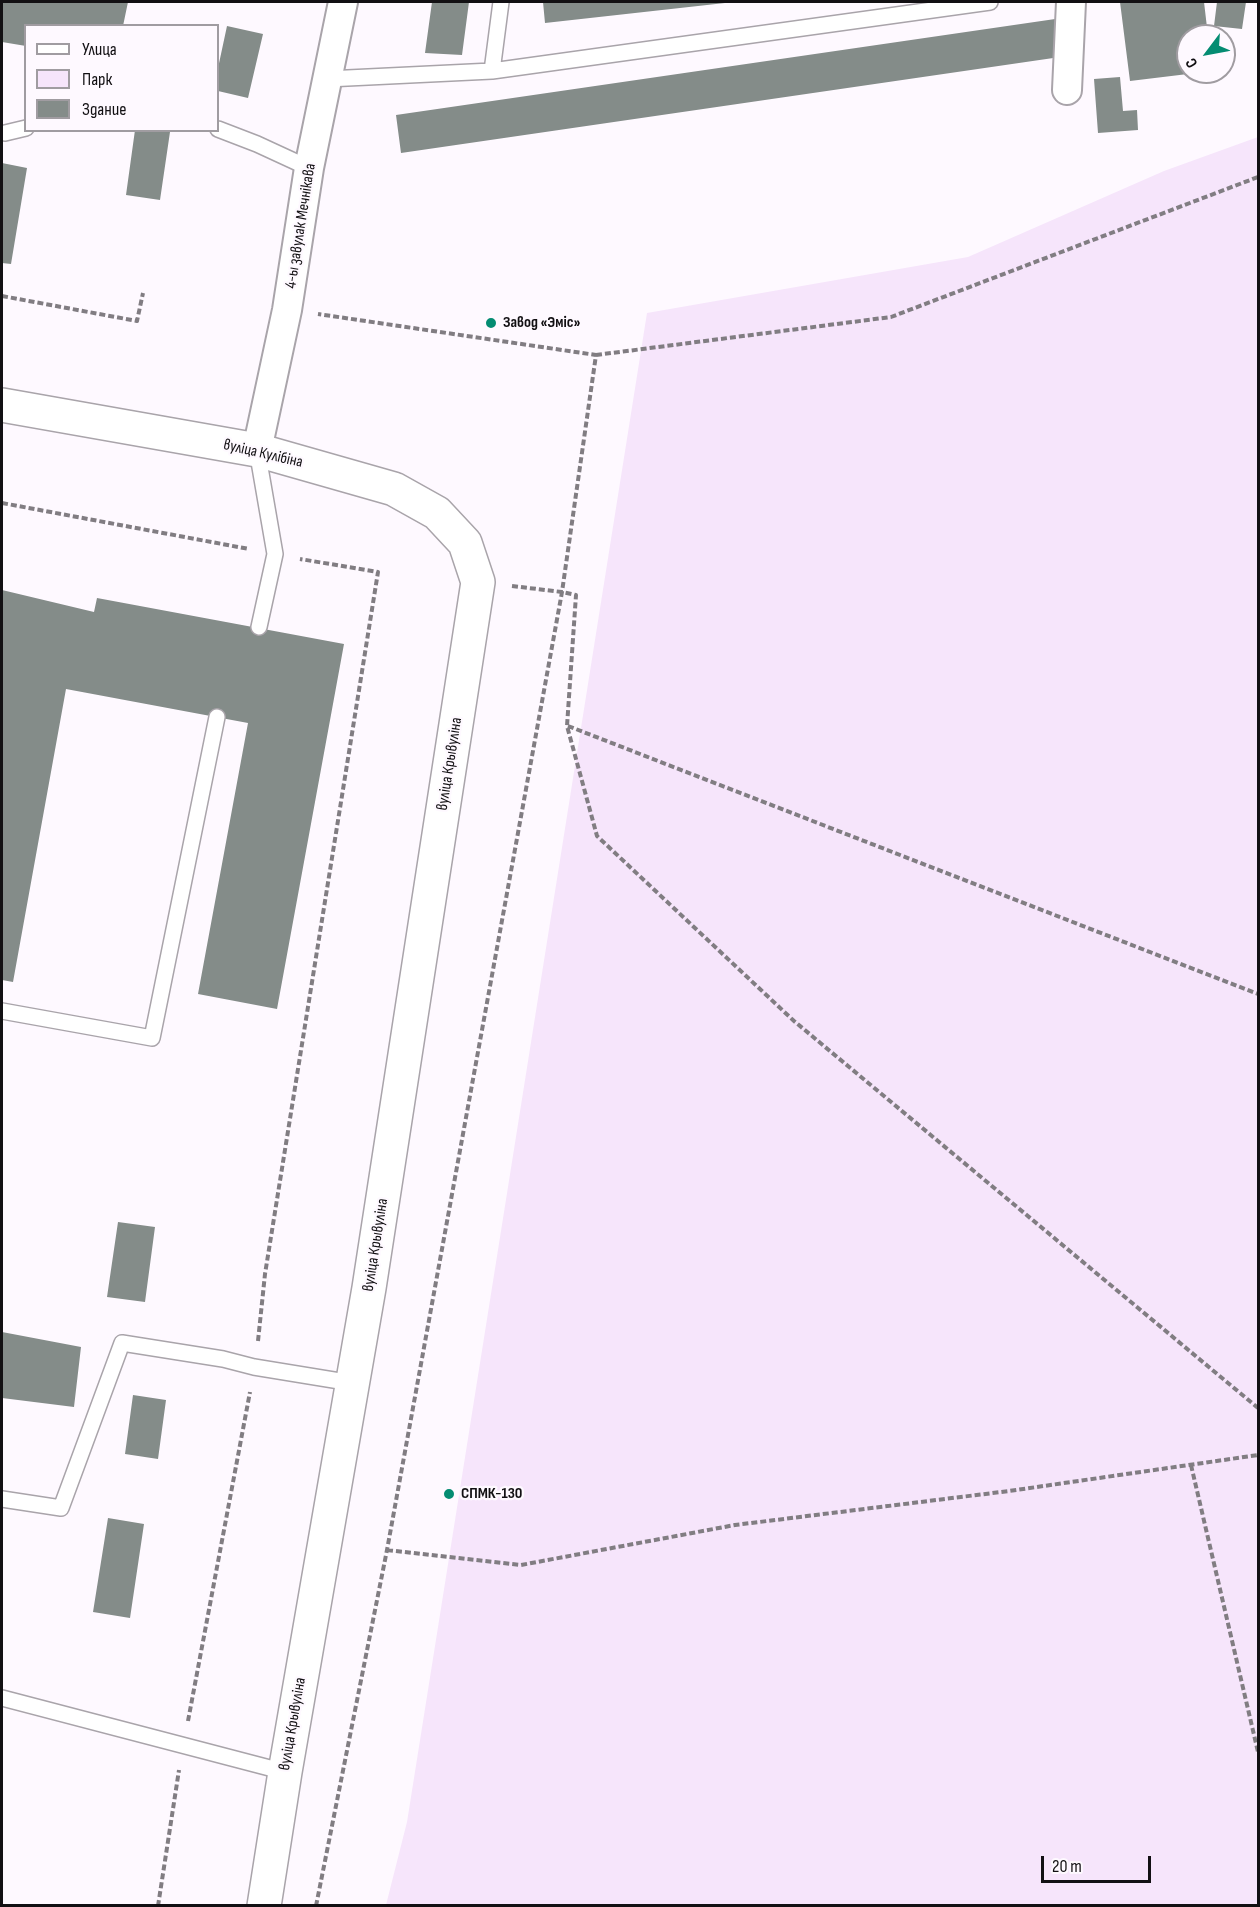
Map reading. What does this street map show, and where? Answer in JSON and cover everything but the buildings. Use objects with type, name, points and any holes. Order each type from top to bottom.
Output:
[{"type":"main road","name":"вуліца Кулібіна","points":[[2,405],[257,450],[394,489],[437,513],[465,543],[478,582]]},
{"type":"main road","name":"вуліца Крывуліна","points":[[264,1905],[369,1288],[478,582]]},
{"type":"street","name":"4-ы завулак Мечнікава","points":[[257,450],[287,310],[309,168],[343,2]]},
{"type":"street","points":[[1067,90],[1071,2]]},
{"type":"lane","points":[[492,70],[501,2]]},
{"type":"lane","points":[[327,80],[492,70],[990,2]]},
{"type":"lane","points":[[5,133],[24,128]]},
{"type":"lane","points":[[219,129],[309,168]]},
{"type":"lane","points":[[257,450],[275,554],[258,627]]},
{"type":"lane","points":[[2,1011],[152,1038],[217,717]]},
{"type":"lane","points":[[2,1499],[61,1508],[122,1343],[352,1383]]},
{"type":"lane","points":[[2,1698],[285,1772]]},
{"type":"path","points":[[287,310],[596,355],[891,317],[1258,177]]},
{"type":"path","points":[[2,296],[138,321],[143,293]]},
{"type":"path","points":[[316,1905],[387,1550],[562,591],[596,355]]},
{"type":"path","points":[[2,503],[378,572],[265,1274],[254,1366],[183,1745],[158,1905]]},
{"type":"path","points":[[478,582],[562,591],[576,595],[567,726],[597,836],[794,1021],[1258,1408]]},
{"type":"path","points":[[567,726],[1258,994]]},
{"type":"path","points":[[387,1550],[521,1565],[735,1525],[1009,1491],[1258,1455]]},
{"type":"path","points":[[1191,1465],[1258,1752]]},
{"type":"green space","points":[[1258,137],[1258,1905],[386,1905],[407,1822],[647,313],[968,257],[1164,171]]},
{"type":"place","name":"Завод «Эміс»","points":[[491,323]]},
{"type":"place","name":"СПМК-130","points":[[449,1494]]}]
